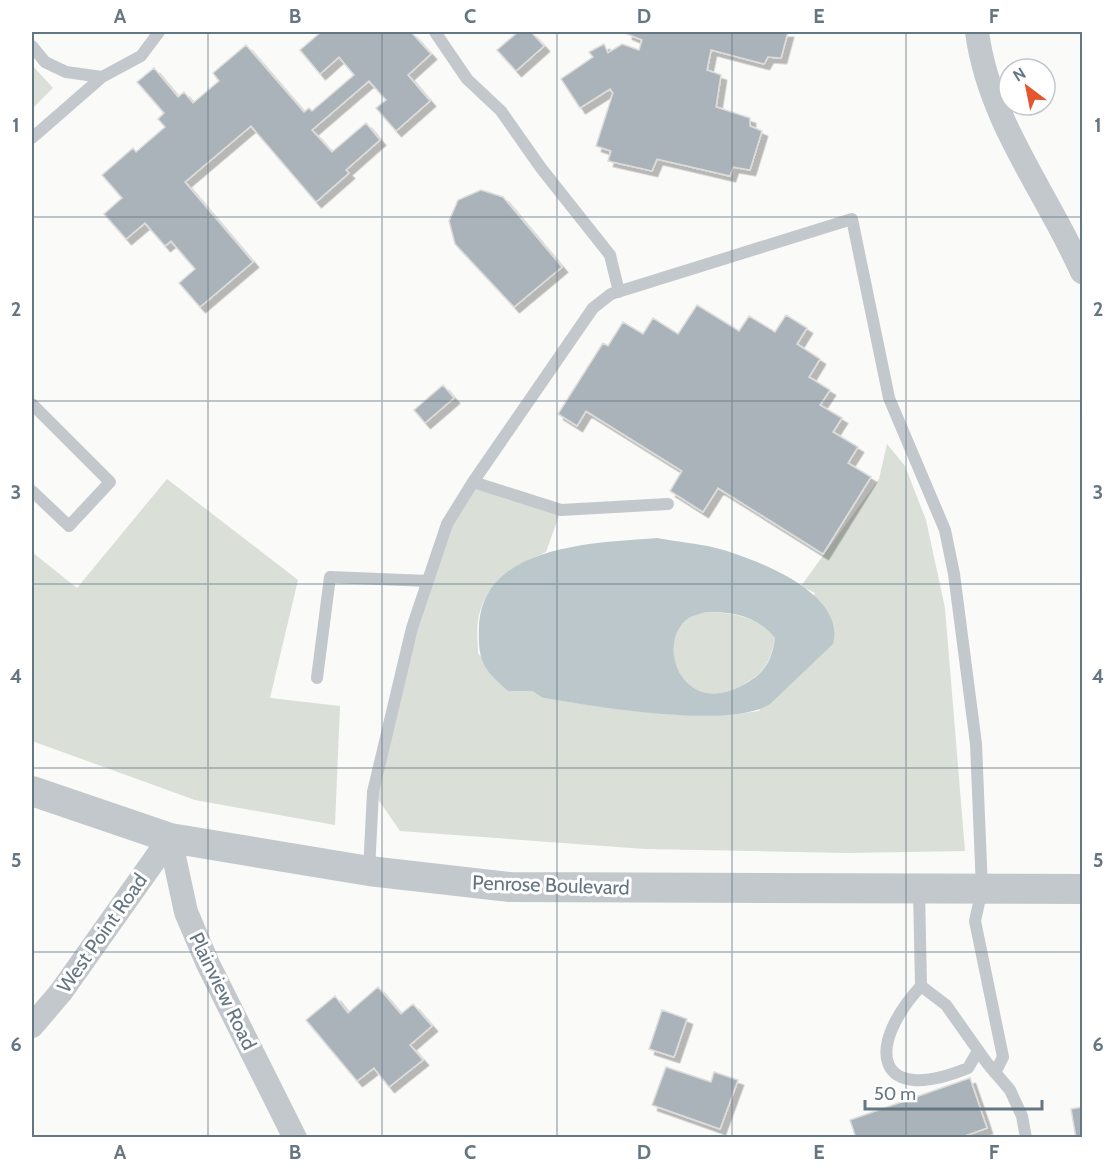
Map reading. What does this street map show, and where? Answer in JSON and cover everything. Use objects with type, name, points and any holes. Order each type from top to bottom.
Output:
[{"type":"street","points":[[977,32],[991,94],[1005,128],[1067,237],[1083,272]]},
{"type":"street","name":"Penrose Boulevard","points":[[32,791],[170,838],[369,871],[510,887],[1083,890]]},
{"type":"street","name":"West Point Road","points":[[32,1026],[62,992],[170,838]]},
{"type":"street","name":"Plainview Road","points":[[170,838],[186,912],[208,964],[295,1137]]},
{"type":"lane","points":[[32,138],[102,77],[141,56],[159,32]]},
{"type":"lane","points":[[435,32],[467,79],[501,111],[534,160],[610,255],[619,292]]},
{"type":"lane","points":[[32,46],[45,62],[66,72],[102,77]]},
{"type":"lane","points":[[369,871],[372,792],[412,628],[447,524],[473,482],[593,308],[619,292],[852,219],[889,398],[945,530],[954,574],[976,744],[982,889],[975,921],[1003,1057],[995,1073]]},
{"type":"lane","points":[[32,404],[110,482],[69,526],[32,490]]},
{"type":"lane","points":[[473,482],[561,510],[668,504]]},
{"type":"lane","points":[[317,678],[330,577],[428,581]]},
{"type":"lane","points":[[919,889],[921,986],[899,1012],[889,1034],[885,1050],[888,1065],[907,1080],[917,1082],[968,1068],[978,1051]]},
{"type":"lane","points":[[921,986],[946,1005],[1017,1101],[1026,1137]]},
{"type":"shaded area","points":[[32,65],[53,88],[32,109]]},
{"type":"shaded area","points":[[887,444],[905,466],[926,520],[945,608],[965,851],[847,853],[645,849],[400,831],[373,792],[412,628],[447,524],[473,482],[561,510],[546,552],[514,569],[496,583],[483,603],[479,615],[478,653],[508,691],[532,691],[543,698],[651,713],[732,714],[759,711],[815,593],[801,586],[879,479]]},
{"type":"shaded area","points":[[167,479],[298,580],[270,698],[340,706],[335,825],[195,800],[32,741],[32,552],[77,588]]},
{"type":"shaded area","points":[[657,538],[709,546],[733,553],[773,569],[794,581],[812,594],[826,609],[834,626],[833,644],[770,704],[751,712],[724,715],[660,714],[543,698],[532,691],[508,691],[493,677],[481,657],[479,628],[485,600],[499,579],[520,564],[546,553],[604,542]],"holes":[[[706,612],[735,614],[753,620],[775,638],[772,654],[762,671],[743,685],[721,693],[703,692],[689,685],[680,673],[674,658],[674,643],[679,629],[689,618]]]},
{"type":"shaded area","points":[[706,612],[726,613],[753,620],[775,638],[769,660],[761,671],[743,685],[721,693],[703,692],[689,685],[679,672],[674,658],[674,643],[678,629],[689,618]]},
{"type":"building","points":[[321,32],[411,32],[431,54],[408,75],[430,101],[396,131],[376,108],[386,100],[369,81],[312,130],[332,152],[366,123],[380,140],[346,170],[349,173],[316,202],[251,126],[185,182],[253,262],[200,307],[179,283],[195,269],[171,241],[165,246],[145,223],[126,239],[104,214],[122,198],[102,175],[133,148],[136,152],[165,127],[158,119],[164,113],[137,82],[154,68],[178,97],[184,92],[193,103],[219,81],[213,73],[246,45],[304,112],[309,108],[312,111],[354,75],[339,57],[320,74],[300,50]]},
{"type":"building","points":[[518,32],[531,32],[544,46],[516,71],[497,50]]},
{"type":"building","points":[[627,32],[788,32],[781,58],[768,57],[764,64],[711,50],[707,70],[721,75],[716,107],[750,118],[750,126],[762,131],[750,170],[733,167],[730,176],[657,159],[652,171],[608,161],[611,151],[596,146],[613,93],[610,89],[580,108],[561,79],[593,57],[589,52],[604,44],[608,53],[622,44],[639,50],[642,40]]},
{"type":"building","points":[[481,190],[503,197],[562,267],[514,307],[455,244],[449,221],[458,200]]},
{"type":"building","points":[[697,305],[739,331],[749,316],[775,332],[786,315],[807,328],[797,344],[820,359],[809,377],[830,390],[820,405],[842,418],[833,432],[858,447],[848,463],[871,477],[823,554],[718,488],[703,512],[670,491],[682,471],[586,411],[577,426],[558,414],[603,343],[608,346],[623,322],[643,334],[653,318],[678,334]]},
{"type":"building","points":[[443,385],[454,398],[425,423],[414,410]]},
{"type":"building","points":[[378,987],[401,1014],[413,1004],[432,1026],[410,1045],[423,1060],[389,1087],[374,1068],[357,1081],[306,1020],[335,996],[348,1013]]},
{"type":"building","points":[[662,1010],[687,1019],[674,1057],[649,1049]]},
{"type":"building","points":[[666,1067],[711,1082],[714,1072],[738,1080],[720,1129],[652,1105]]},
{"type":"building","points":[[970,1078],[987,1128],[959,1138],[856,1138],[850,1120]]},
{"type":"building","points":[[1082,1107],[1082,1138],[1076,1138],[1071,1109]]}]
